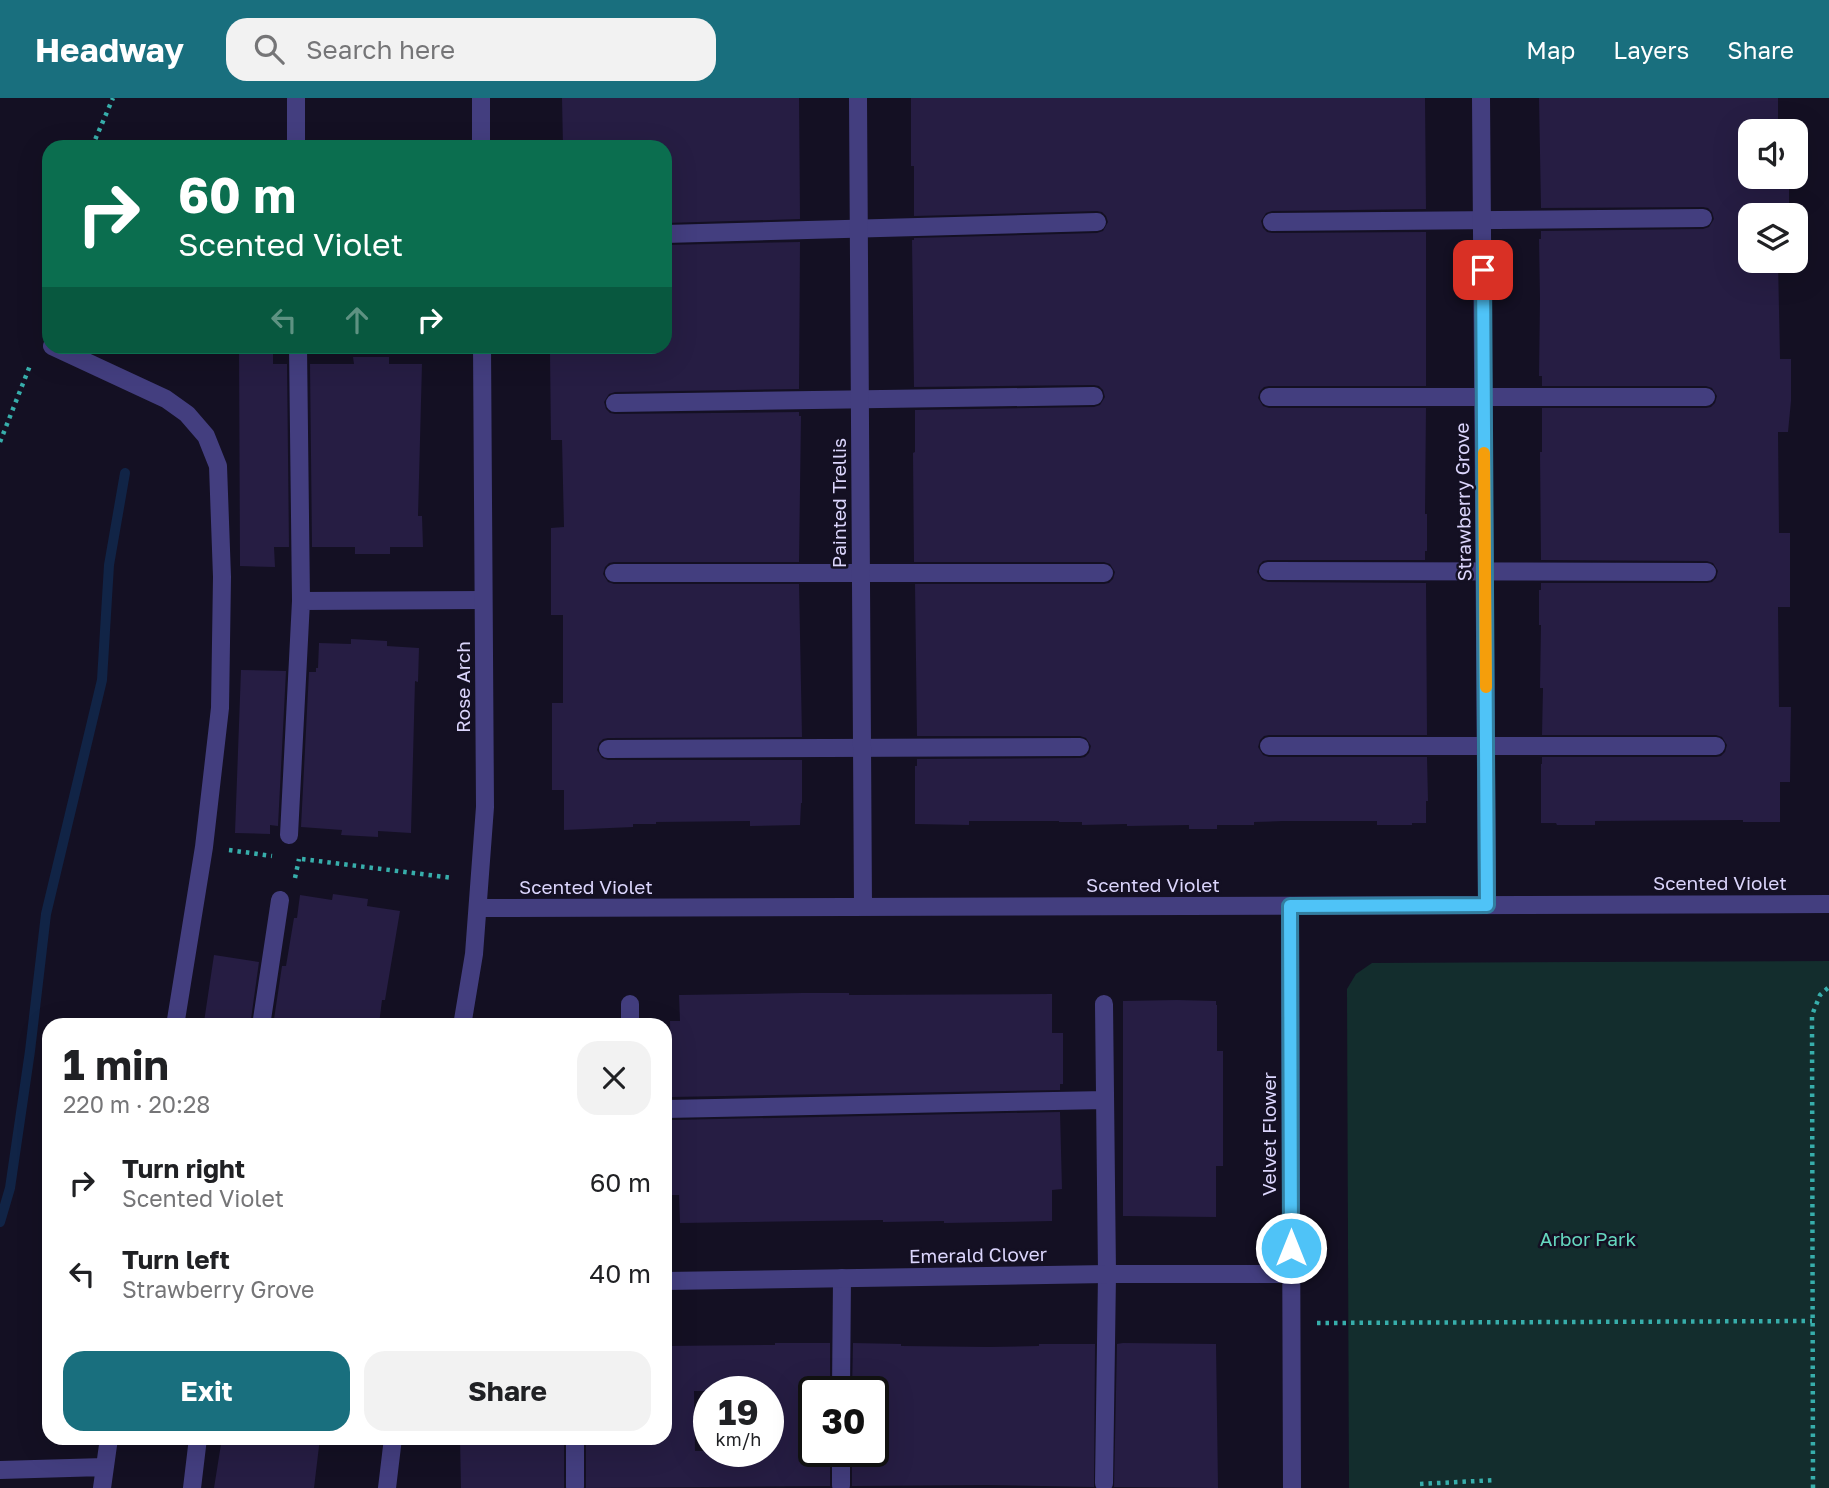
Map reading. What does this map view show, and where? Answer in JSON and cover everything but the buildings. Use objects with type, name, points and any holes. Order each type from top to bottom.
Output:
[{"type":"street","points":[[296,98],[296,140]]},
{"type":"street","points":[[481,98],[481,140]]},
{"type":"street","name":"Painted Trellis","points":[[858,98],[863,907]]},
{"type":"street","name":"Strawberry Grove","points":[[1482,98],[1487,905]]},
{"type":"street","points":[[1272,222],[1703,218]]},
{"type":"street","points":[[672,234],[1097,222]]},
{"type":"street","points":[[68,354],[166,400],[187,414],[206,436],[218,466],[222,577],[220,708],[204,847],[177,1018]]},
{"type":"street","points":[[289,835],[301,601],[298,354]]},
{"type":"street","name":"Rose Arch","points":[[463,1018],[474,954],[485,807],[482,354]]},
{"type":"street","points":[[615,403],[1094,396]]},
{"type":"street","points":[[1269,397],[1706,397]]},
{"type":"street","points":[[1268,571],[1707,572]]},
{"type":"street","points":[[614,573],[1104,573]]},
{"type":"street","points":[[301,601],[483,600]]},
{"type":"street","points":[[1269,746],[1716,746]]},
{"type":"street","points":[[608,749],[1080,747]]},
{"type":"street","points":[[262,1018],[280,900]]},
{"type":"street","name":"Scented Violet","points":[[478,908],[1829,904]]},
{"type":"street","name":"Velvet Flower","points":[[1290,906],[1292,1488]]},
{"type":"street","points":[[630,1004],[630,1018]]},
{"type":"street","points":[[1104,1004],[1107,1274],[1104,1483]]},
{"type":"street","points":[[672,1109],[1105,1100]]},
{"type":"street","name":"Emerald Clover","points":[[672,1281],[1291,1274]]},
{"type":"street","points":[[841,1376],[842,1278]]},
{"type":"street","points":[[102,1488],[108,1445]]},
{"type":"street","points":[[191,1488],[197,1445]]},
{"type":"street","points":[[387,1488],[392,1445]]},
{"type":"street","points":[[575,1445],[575,1486]]},
{"type":"street","points":[[0,1470],[104,1467]]},
{"type":"street","points":[[841,1467],[841,1485]]},
{"type":"path","points":[[95,140],[113,98]]},
{"type":"path","points":[[0,442],[42,354]]},
{"type":"path","points":[[280,900],[293,891],[303,838],[289,835]]},
{"type":"path","points":[[204,847],[272,856]]},
{"type":"path","points":[[299,859],[479,881]]},
{"type":"path","points":[[1813,1488],[1812,1015],[1819,995],[1829,987]]},
{"type":"path","points":[[1291,1323],[1812,1321]]},
{"type":"path","points":[[1420,1483],[1496,1480]]},
{"type":"green space","name":"Arbor Park","points":[[1829,961],[1829,1488],[1349,1488],[1347,989],[1356,974],[1372,963]]},
{"type":"waterway","points":[[0,1222],[10,1188],[46,914],[102,680],[109,565],[125,473]]},
{"type":"slow traffic","points":[[1484,453],[1486,687]]},
{"type":"route","points":[[1291,1248],[1290,906],[1487,905],[1483,270]]}]
